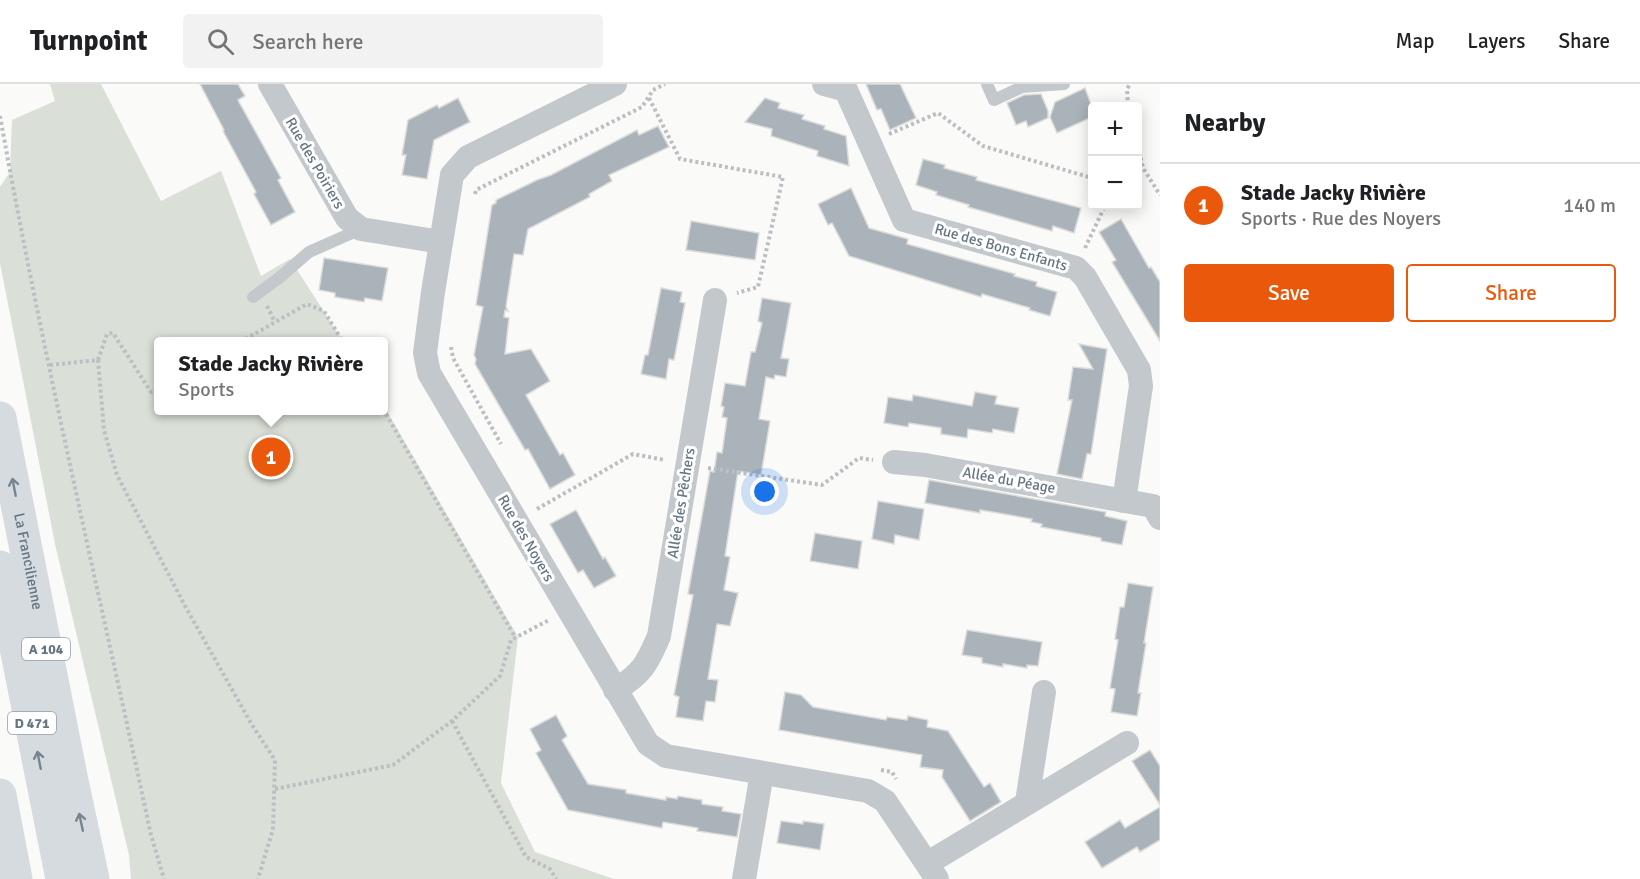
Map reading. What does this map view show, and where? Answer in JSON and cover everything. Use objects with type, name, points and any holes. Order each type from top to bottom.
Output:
[{"type":"main road","name":"La Francilienne","points":[[0,418],[93,879]]},
{"type":"main road","name":"D 471","points":[[0,567],[62,879]]},
{"type":"main road","points":[[0,795],[16,879]]},
{"type":"street","name":"Rue des Poiriers","points":[[270,84],[347,218],[361,229]]},
{"type":"street","name":"Rue des Noyers","points":[[615,84],[468,157],[452,175],[425,353],[429,373],[648,744],[666,756],[868,791],[885,801],[933,871]]},
{"type":"street","name":"Rue des Bons Enfants","points":[[824,84],[846,90],[904,220],[1076,268],[1085,277],[1139,370],[1141,386],[1124,501]]},
{"type":"street","points":[[361,229],[441,242]]},
{"type":"street","name":"Allée des Pêchers","points":[[615,690],[632,680],[648,661],[659,636],[715,300]]},
{"type":"street","name":"Allée du Péage","points":[[894,462],[925,465],[1124,501]]},
{"type":"street","points":[[1124,501],[1153,506],[1160,518]]},
{"type":"street","points":[[1027,802],[1044,692]]},
{"type":"street","points":[[933,871],[1027,802],[1126,743]]},
{"type":"street","points":[[744,879],[762,773]]},
{"type":"lane","points":[[987,84],[994,100],[1022,87],[1064,84]]},
{"type":"lane","points":[[253,297],[309,252],[361,229]]},
{"type":"path","points":[[474,201],[476,190],[642,107],[653,90],[665,84]]},
{"type":"path","points":[[1128,102],[1127,88],[1130,84]]},
{"type":"path","points":[[649,98],[680,159],[783,177],[758,287],[715,300]]},
{"type":"path","points":[[869,142],[938,113],[983,146],[1088,177]]},
{"type":"path","points":[[0,116],[16,206],[50,366],[151,835],[164,879]]},
{"type":"path","points":[[1140,156],[1143,168],[1160,195]]},
{"type":"path","points":[[1076,268],[1103,210]]},
{"type":"path","points":[[249,337],[307,304],[324,311],[340,337]]},
{"type":"path","points":[[154,390],[151,392],[113,333],[107,334],[98,360],[104,430],[117,475],[185,606],[252,725],[275,760],[273,829],[258,879]]},
{"type":"path","points":[[450,342],[453,358],[503,449]]},
{"type":"path","points":[[50,366],[98,360]]},
{"type":"path","points":[[387,415],[515,638]]},
{"type":"path","points":[[532,499],[537,509],[633,454],[688,465],[822,485],[859,458],[894,462]]},
{"type":"path","points":[[275,789],[393,765],[452,721],[500,676],[511,640],[568,610]]},
{"type":"path","points":[[452,721],[526,857],[550,869],[556,879]]},
{"type":"shaded area","points":[[50,84],[101,84],[161,201],[221,171],[261,276],[290,259],[340,337],[154,337],[154,415],[388,415],[388,413],[518,637],[501,783],[535,852],[614,879],[131,879],[129,855],[55,544],[0,263],[0,187],[10,172],[12,120],[55,101]]},
{"type":"building","points":[[200,84],[238,84],[245,96],[238,100],[281,178],[278,180],[295,212],[271,225]]},
{"type":"building","points":[[866,84],[900,84],[916,118],[890,130],[881,109],[877,110]]},
{"type":"building","points":[[1085,88],[1090,102],[1088,102],[1088,119],[1057,133],[1050,117],[1055,102]]},
{"type":"building","points":[[1041,94],[1048,111],[1048,118],[1028,127],[1026,121],[1016,125],[1007,103],[1024,95]]},
{"type":"building","points":[[458,98],[470,122],[434,140],[427,179],[402,175],[406,155],[402,155],[408,120],[437,105],[439,108]]},
{"type":"building","points":[[765,98],[780,103],[778,108],[804,115],[802,119],[846,136],[849,166],[817,156],[818,151],[771,136],[772,129],[745,122]]},
{"type":"building","points":[[658,126],[669,147],[609,175],[612,181],[589,194],[590,197],[528,229],[523,255],[514,254],[506,307],[508,311],[505,310],[504,317],[509,318],[505,354],[531,349],[550,381],[526,395],[560,455],[563,453],[575,475],[550,489],[475,364],[474,355],[483,307],[476,305],[492,205],[496,203],[496,200],[551,175],[637,130],[639,135]]},
{"type":"building","points":[[923,159],[945,165],[944,168],[977,177],[976,180],[1081,208],[1074,233],[1053,226],[1052,231],[968,207],[969,205],[936,195],[937,192],[916,185]]},
{"type":"building","points":[[851,188],[869,228],[908,239],[907,244],[1015,274],[1014,276],[1037,282],[1036,286],[1057,292],[1050,316],[1029,310],[1030,308],[982,294],[981,297],[849,256],[832,223],[828,225],[818,204]]},
{"type":"building","points":[[1121,219],[1149,268],[1151,267],[1160,282],[1160,341],[1112,262],[1116,260],[1099,232]]},
{"type":"building","points":[[691,221],[759,233],[755,260],[686,250]]},
{"type":"building","points":[[324,258],[388,268],[382,301],[365,298],[364,302],[335,297],[335,293],[319,290]]},
{"type":"building","points":[[661,288],[682,292],[680,302],[685,303],[674,360],[669,359],[666,379],[641,374],[645,355],[648,355]]},
{"type":"building","points":[[762,298],[791,303],[781,358],[789,359],[786,377],[775,375],[774,379],[766,377],[759,419],[770,421],[761,475],[738,471],[725,556],[730,557],[724,590],[738,593],[730,626],[717,624],[708,679],[718,680],[715,702],[706,701],[703,721],[676,717],[679,697],[674,695],[693,595],[688,594],[710,471],[714,472],[717,452],[722,453],[727,418],[722,417],[724,407],[721,406],[725,383],[745,386],[751,352],[755,352],[762,323],[758,321]]},
{"type":"building","points":[[1079,344],[1107,349],[1091,454],[1087,454],[1082,479],[1057,474],[1072,400],[1068,400],[1073,367],[1093,369]]},
{"type":"building","points":[[975,392],[997,396],[995,404],[1019,408],[1014,433],[993,429],[992,433],[968,429],[967,438],[941,434],[941,428],[909,423],[908,427],[884,423],[888,397],[912,401],[913,395],[972,406]]},
{"type":"building","points":[[929,480],[1106,512],[1105,516],[1127,521],[1122,545],[1101,541],[1101,538],[1041,527],[1042,524],[1031,522],[1032,519],[925,503]]},
{"type":"building","points":[[878,501],[924,509],[919,540],[895,535],[894,544],[872,539]]},
{"type":"building","points":[[576,510],[603,559],[605,557],[616,576],[594,588],[583,570],[578,573],[550,524]]},
{"type":"building","points":[[815,533],[862,541],[858,569],[810,561]]},
{"type":"building","points":[[1128,583],[1153,587],[1144,643],[1146,643],[1138,693],[1141,693],[1137,716],[1111,712],[1115,689],[1110,688],[1118,640],[1115,639],[1120,607],[1124,607]]},
{"type":"building","points":[[967,630],[1042,642],[1038,666],[1027,665],[1027,668],[1003,664],[1003,667],[982,663],[982,658],[962,655]]},
{"type":"building","points":[[785,692],[801,695],[813,707],[886,720],[887,717],[907,720],[908,716],[928,720],[927,727],[948,731],[984,787],[990,783],[1001,802],[970,821],[942,777],[943,770],[920,767],[922,755],[779,730]]},
{"type":"building","points":[[556,715],[567,736],[562,740],[588,784],[666,800],[666,797],[677,799],[678,796],[702,800],[702,804],[723,807],[722,811],[741,814],[737,837],[697,831],[698,828],[663,822],[662,828],[568,810],[536,753],[541,750],[530,729]]},
{"type":"building","points":[[1150,750],[1160,766],[1160,805],[1132,761]]},
{"type":"building","points":[[1160,807],[1160,840],[1140,852],[1137,847],[1102,868],[1085,842],[1120,820],[1125,828]]},
{"type":"building","points":[[781,821],[824,824],[820,850],[777,843]]},
{"type":"place","name":"Stade Jacky Rivière","points":[[271,457]]}]
